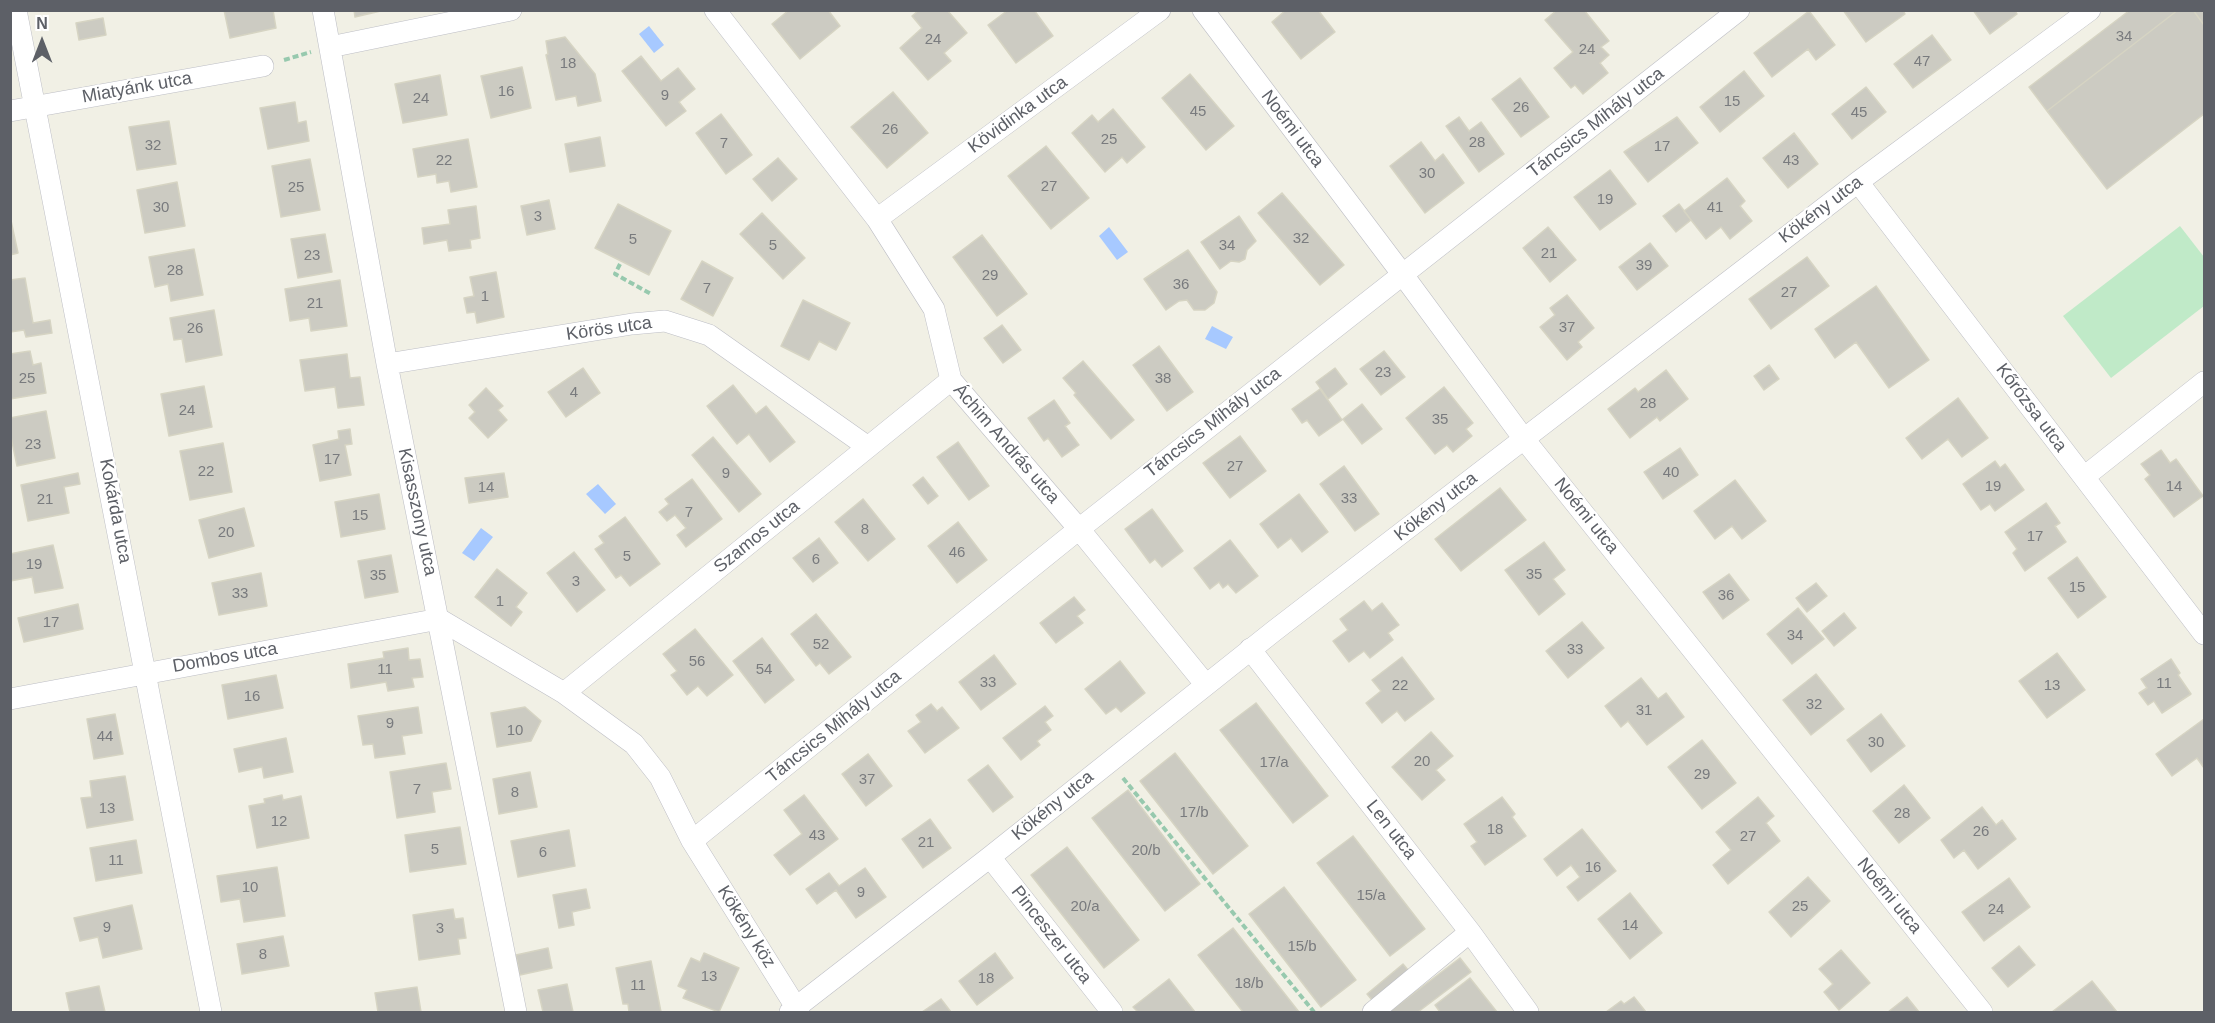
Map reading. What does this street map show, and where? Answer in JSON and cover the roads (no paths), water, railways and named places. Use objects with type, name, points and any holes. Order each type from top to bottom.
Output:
[{"type":"street","name":"Kokárda utca","points":[[16,10],[211,1012]]},
{"type":"street","name":"Kisasszony utca","points":[[323,10],[387,364],[516,1012]]},
{"type":"street","points":[[330,47],[511,10]]},
{"type":"street","name":"Áchim András utca","points":[[715,10],[876,219],[934,309],[951,380],[1079,529],[1206,685]]},
{"type":"street","name":"Kövidinka utca","points":[[876,219],[1160,10]]},
{"type":"street","name":"Noémi utca","points":[[1203,10],[1524,439],[1982,1012]]},
{"type":"street","name":"Táncsics Mihály utca","points":[[692,841],[1079,529],[1739,10]]},
{"type":"street","name":"Kökény utca","points":[[795,1011],[1250,649],[1858,182],[2090,10]]},
{"type":"street","name":"Miatyánk utca","points":[[10,111],[263,66]]},
{"type":"street","name":"Kőrózsa utca","points":[[1858,182],[2205,634]]},
{"type":"street","name":"Körös utca","points":[[387,364],[632,324],[665,321],[709,335],[868,447]]},
{"type":"street","name":"Szamos utca","points":[[564,693],[951,380]]},
{"type":"street","points":[[2084,477],[2205,382]]},
{"type":"street","name":"Dombos utca","points":[[10,699],[439,619]]},
{"type":"street","name":"Kökény köz","points":[[439,619],[564,693],[634,744],[660,777],[692,841],[795,1011]]},
{"type":"street","name":"Len utca","points":[[1250,649],[1470,932],[1528,1012]]},
{"type":"street","name":"Pinceszer utca","points":[[990,857],[1112,1012]]},
{"type":"street","points":[[1373,1012],[1470,932]]},
{"type":"water","points":[[649,26],[664,45],[654,53],[639,34]]},
{"type":"water","points":[[1109,227],[1128,252],[1117,260],[1099,236]]},
{"type":"water","points":[[1212,326],[1233,337],[1226,349],[1205,339]]},
{"type":"water","points":[[598,484],[616,504],[605,514],[586,494]]},
{"type":"water","points":[[481,528],[493,537],[474,561],[462,553]]}]
